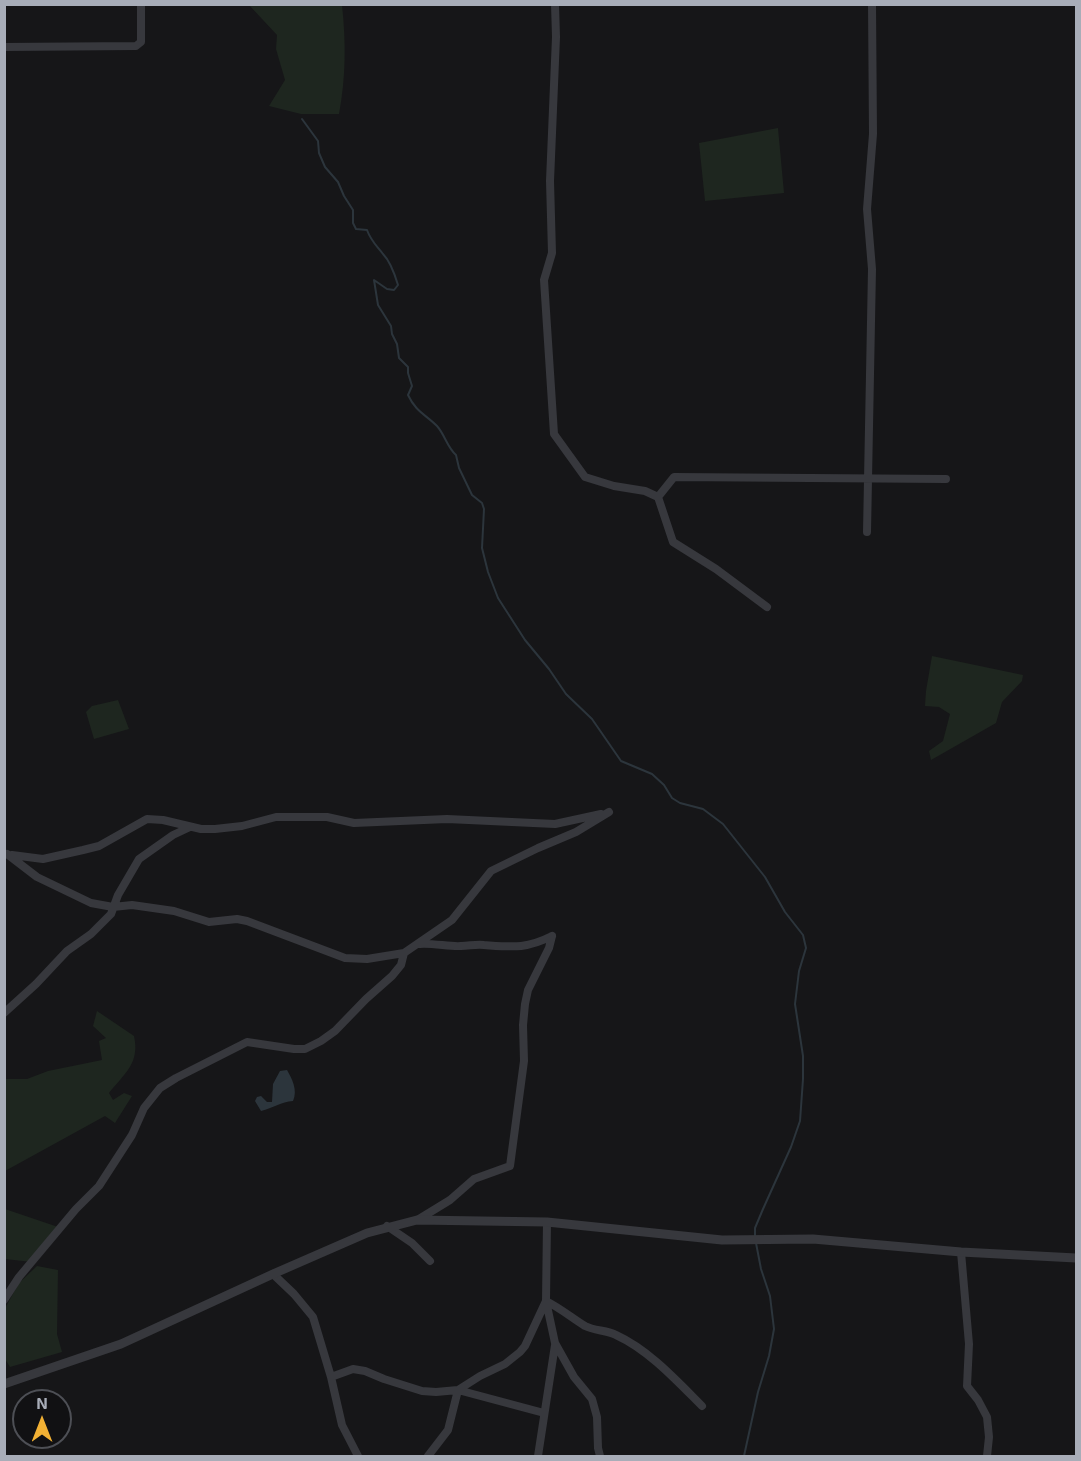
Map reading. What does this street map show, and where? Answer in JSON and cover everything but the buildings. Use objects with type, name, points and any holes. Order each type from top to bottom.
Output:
[{"type":"street","points":[[4,46],[136,46],[141,42],[141,4]]},
{"type":"street","points":[[555,4],[556,37],[550,181],[552,253],[544,280],[554,434],[585,477],[614,486],[645,491],[658,497],[673,543],[716,569],[767,607]]},
{"type":"street","points":[[867,532],[872,269],[867,209],[873,134],[872,4]]},
{"type":"street","points":[[658,497],[674,477],[946,479]]},
{"type":"street","points":[[609,812],[576,832],[491,871],[452,920],[420,944],[404,953],[367,958],[345,958],[237,919],[209,922],[174,911],[132,905],[113,907],[91,903],[38,877],[6,854],[43,859],[83,850],[99,846],[147,819],[163,820],[190,827],[231,828],[276,817],[321,816],[354,823],[447,819],[555,824],[609,812]]},
{"type":"street","points":[[4,1013],[67,951],[91,934],[111,914],[139,859],[173,835],[190,827]]},
{"type":"street","points":[[417,1220],[442,1206],[474,1179],[510,1166],[524,1061],[525,1004],[528,990],[549,948],[552,936],[534,944],[503,947],[420,944]]},
{"type":"street","points":[[4,1300],[19,1276],[76,1209],[99,1186],[131,1137],[144,1108],[160,1088],[247,1042],[305,1049],[321,1041],[335,1031],[392,976],[401,965],[404,953]]},
{"type":"street","points":[[4,1384],[110,1349],[356,1237],[387,1226],[417,1220],[547,1222],[722,1240],[813,1239],[961,1252],[1077,1258]]},
{"type":"street","points":[[538,1456],[555,1343],[546,1301],[547,1222]]},
{"type":"street","points":[[387,1226],[412,1243],[429,1261]]},
{"type":"street","points":[[961,1252],[969,1344],[968,1386],[987,1417],[990,1437],[987,1456]]},
{"type":"street","points":[[273,1274],[313,1317],[331,1377],[342,1425],[358,1456]]},
{"type":"street","points":[[428,1456],[448,1430],[458,1390],[505,1364],[520,1352],[546,1301]]},
{"type":"street","points":[[546,1301],[568,1313],[586,1327],[616,1334],[650,1356],[702,1406]]},
{"type":"street","points":[[555,1343],[574,1377],[592,1399],[597,1417],[600,1456]]},
{"type":"street","points":[[331,1377],[358,1369],[422,1391],[458,1390],[544,1413]]},
{"type":"shaded area","points":[[249,5],[342,5],[345,60],[339,114],[301,114],[269,106],[285,80],[276,49],[277,35]]},
{"type":"shaded area","points":[[778,128],[784,193],[705,201],[699,143]]},
{"type":"shaded area","points":[[932,656],[1023,675],[1022,681],[1002,702],[996,723],[931,760],[929,751],[943,741],[950,714],[939,707],[925,706]]},
{"type":"shaded area","points":[[118,700],[129,729],[94,739],[86,712],[92,706]]},
{"type":"shaded area","points":[[97,1011],[134,1036],[133,1061],[109,1093],[113,1100],[124,1093],[132,1096],[115,1123],[105,1116],[5,1171],[5,1079],[27,1079],[48,1071],[102,1060],[99,1041],[106,1038],[93,1026]]},
{"type":"shaded area","points":[[287,1070],[295,1089],[293,1101],[261,1111],[255,1101],[257,1097],[261,1096],[267,1102],[272,1102],[273,1084],[280,1071]]},
{"type":"shaded area","points":[[5,1209],[64,1229],[32,1262],[5,1259]]},
{"type":"shaded area","points":[[37,1266],[58,1270],[57,1334],[62,1352],[10,1367],[5,1359],[4,1310],[19,1283]]},
{"type":"waterway","points":[[302,119],[318,141],[319,153],[325,167],[338,182],[353,210],[353,223],[356,229],[367,230],[392,269],[398,285],[394,290],[387,289],[374,280],[378,305],[391,326],[399,358],[408,367],[412,386],[408,395],[411,401],[440,430],[456,455],[459,468],[472,495],[482,503],[484,509],[482,548],[498,598],[525,640],[566,694],[592,719],[621,761],[652,774],[664,785],[672,798],[680,803],[703,809],[723,824],[765,877],[785,912],[803,935],[806,948],[799,971],[795,1004],[803,1056],[800,1121],[755,1228],[755,1237]]},
{"type":"waterway","points":[[744,1456],[774,1329],[770,1296],[761,1269],[756,1243]]}]
